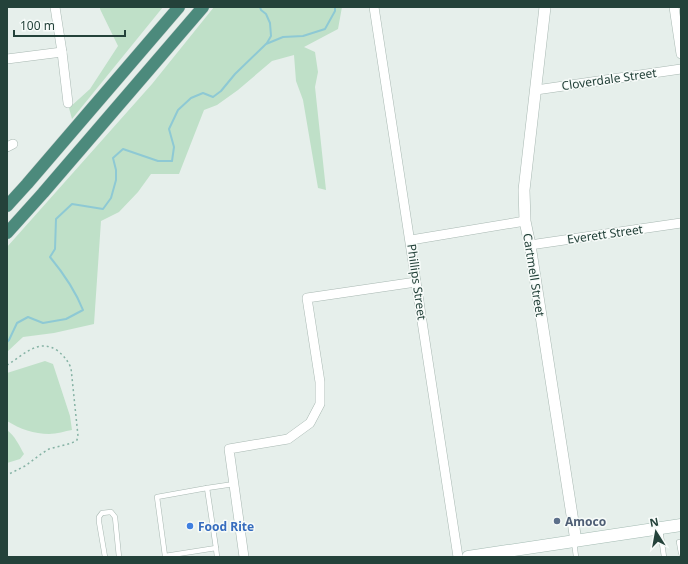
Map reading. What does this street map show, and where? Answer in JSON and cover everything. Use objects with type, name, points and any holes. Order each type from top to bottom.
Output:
[{"type":"highway","points":[[7,206],[179,7]]},
{"type":"highway","points":[[7,233],[203,7]]},
{"type":"main road","points":[[468,557],[681,525]]},
{"type":"street","points":[[55,7],[68,102]]},
{"type":"street","name":"Phillips Street","points":[[374,7],[411,240],[416,282],[458,557]]},
{"type":"street","name":"Cartmell Street","points":[[546,7],[524,190],[526,221],[575,541]]},
{"type":"street","points":[[674,7],[681,54]]},
{"type":"street","points":[[7,59],[62,52]]},
{"type":"street","name":"Cloverdale Street","points":[[536,90],[681,69]]},
{"type":"street","points":[[411,240],[526,221]]},
{"type":"street","name":"Everett Street","points":[[530,245],[681,223]]},
{"type":"street","points":[[244,557],[229,449],[288,439],[310,424],[320,404],[320,382],[307,298],[416,282]]},
{"type":"lane","points":[[216,548],[194,551],[178,556],[165,557],[157,497],[234,484]]},
{"type":"lane","points":[[207,488],[217,557]]},
{"type":"lane","points":[[105,557],[99,517],[102,513],[112,512],[115,517],[119,557]]},
{"type":"lane","points":[[660,529],[664,557]]},
{"type":"lane","points":[[575,541],[576,557]]},
{"type":"lane","points":[[679,542],[681,553]]},
{"type":"lane","points":[[194,551],[195,557]]},
{"type":"path","points":[[7,365],[25,352],[38,347],[50,347],[62,354],[67,359],[71,368],[78,436],[75,442],[49,449],[25,466],[7,475]]},
{"type":"green space","points":[[100,7],[163,7],[72,119],[69,108],[90,89],[118,46]]},
{"type":"green space","points":[[214,7],[342,7],[338,29],[304,47],[315,52],[318,72],[315,87],[326,190],[318,188],[303,100],[296,81],[294,55],[272,61],[238,90],[217,105],[204,110],[179,174],[151,174],[138,192],[119,212],[101,221],[94,324],[54,333],[23,337],[7,352],[7,247],[152,84]]},
{"type":"green space","points":[[45,361],[53,364],[70,416],[72,430],[52,434],[43,434],[22,429],[7,421],[7,373]]},
{"type":"green space","points":[[7,430],[15,438],[24,454],[20,459],[7,463]]},
{"type":"waterway","points":[[260,7],[266,14],[270,23],[271,36],[267,43]]},
{"type":"waterway","points":[[7,342],[17,323],[28,317],[43,323],[66,319],[83,310],[69,282],[50,257],[55,249],[56,219],[72,204],[103,209],[111,198],[116,180],[116,170],[113,158],[123,149],[158,161],[172,161],[174,147],[169,129],[178,110],[191,98],[203,93],[213,97],[221,91],[235,74],[266,44],[283,37],[303,36],[325,29],[335,11],[335,7]]},
{"type":"place","name":"Amoco","points":[[557,521]]},
{"type":"place","name":"Food Rite","points":[[190,526]]}]
